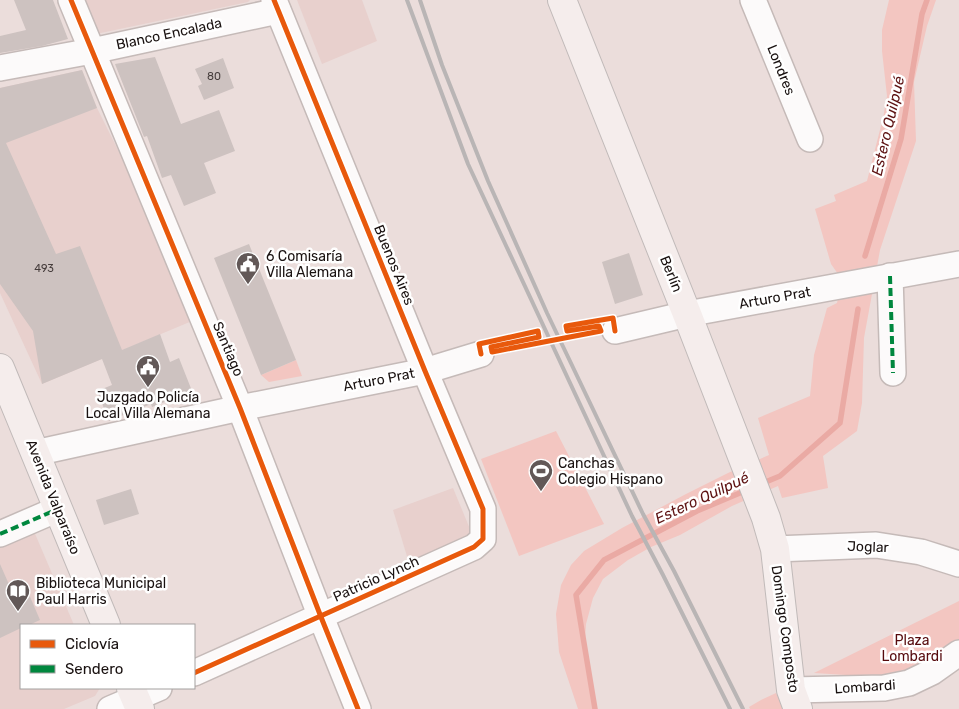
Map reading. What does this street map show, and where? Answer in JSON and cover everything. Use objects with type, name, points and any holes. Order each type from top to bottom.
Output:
[{"type":"main road","name":"Berlín","points":[[562,0],[687,314],[766,518],[775,549]]},
{"type":"main road","name":"Avenida Valparaíso","points":[[0,368],[106,624]]},
{"type":"main road","name":"Domingo Composto","points":[[775,549],[795,700]]},
{"type":"street","name":"Santiago","points":[[71,0],[240,408],[358,709]]},
{"type":"street","name":"Londres","points":[[753,0],[810,139]]},
{"type":"street","name":"Blanco Encalada","points":[[0,68],[92,51],[276,6]]},
{"type":"street","name":"Buenos Aires","points":[[276,6],[425,371],[484,509],[482,539]]},
{"type":"street","name":"Arturo Prat","points":[[615,331],[687,314],[959,264]]},
{"type":"street","points":[[884,277],[893,373]]},
{"type":"street","name":"Arturo Prat","points":[[35,453],[240,408],[425,371],[481,354]]},
{"type":"street","points":[[0,534],[58,509]]},
{"type":"street","name":"Patricio Lynch","points":[[195,673],[474,547],[482,539]]},
{"type":"street","name":"Joglar","points":[[775,549],[876,545],[921,552],[959,564]]},
{"type":"street","name":"Lombardi","points":[[795,700],[909,683],[932,672],[959,653]]},
{"type":"street","points":[[110,709],[142,696]]},
{"type":"shaded area","points":[[83,0],[250,0],[248,2],[96,34]]},
{"type":"shaded area","points":[[297,0],[362,0],[377,41],[322,64]]},
{"type":"shaded area","points":[[82,70],[97,108],[133,180],[192,321],[42,384],[0,293],[0,88]]},
{"type":"shaded area","points":[[453,488],[470,529],[467,539],[409,563],[393,510]]},
{"type":"shaded area","points":[[33,529],[74,624],[20,624],[20,689],[99,689],[95,696],[64,709],[0,709],[0,544]]},
{"type":"green space","points":[[889,0],[936,0],[927,26],[914,82],[916,141],[880,250],[864,338],[862,403],[857,431],[823,456],[828,488],[782,498],[778,486],[732,506],[680,535],[651,547],[628,560],[603,579],[593,598],[586,624],[584,654],[594,709],[578,709],[559,652],[556,614],[561,585],[571,565],[584,551],[622,528],[728,473],[769,455],[758,418],[810,396],[814,355],[827,308],[837,303],[841,283],[838,274],[831,264],[815,209],[836,201],[834,195],[867,181],[887,96],[882,51],[882,30]]},
{"type":"green space","points":[[296,360],[302,376],[269,382],[261,375]]},
{"type":"green space","name":"Canchas Colegio Hispano","points":[[556,431],[604,524],[519,556],[481,459]]},
{"type":"green space","name":"Plaza Lombardi","points":[[959,601],[959,643],[923,667],[894,678],[814,673]]},
{"type":"green space","points":[[776,693],[784,709],[750,709],[749,707]]},
{"type":"building","points":[[14,0],[53,0],[68,39],[42,46],[0,53],[0,36],[26,30]]},
{"type":"building","points":[[155,57],[181,124],[219,110],[235,151],[204,163],[216,193],[184,206],[171,175],[162,178],[147,136],[144,137],[115,64]]},
{"type":"building","points":[[223,58],[234,88],[204,100],[198,86],[202,84],[195,69]]},
{"type":"building","points":[[82,70],[97,108],[6,143],[56,254],[80,246],[122,350],[160,334],[170,362],[179,358],[192,391],[152,407],[151,404],[109,421],[97,391],[112,385],[102,359],[42,384],[33,331],[0,284],[0,88]]},
{"type":"building","points":[[249,244],[296,360],[261,375],[214,258]]},
{"type":"building","points":[[629,253],[643,295],[615,304],[602,262]]},
{"type":"building","points":[[131,489],[139,514],[104,525],[96,500]]},
{"type":"building","name":"Biblioteca Municipal Paul Harris","points":[[0,564],[15,598],[28,592],[40,620],[31,624],[20,624],[20,628],[0,638]]},
{"type":"waterway","name":"Estero Quilpué","points":[[865,256],[901,139],[922,14],[927,0]]},
{"type":"waterway","name":"Estero Quilpué","points":[[761,484],[780,476],[840,423],[858,309]]},
{"type":"waterway","name":"Estero Quilpué","points":[[595,709],[576,595],[604,560],[697,511],[747,490]]},
{"type":"railway","points":[[407,0],[468,164],[632,516],[730,709]]},
{"type":"railway","points":[[420,0],[442,65],[488,181],[547,313],[643,514],[674,571],[743,709]]},
{"type":"marked path","points":[[890,276],[893,373]]},
{"type":"marked path","points":[[0,534],[58,509]]},
{"type":"cycle path","points":[[71,0],[240,408],[358,709]]},
{"type":"cycle path","points":[[195,673],[474,547],[483,539],[483,509],[274,0]]},
{"type":"cycle path","points":[[481,354],[479,344],[538,331],[539,337],[491,347],[492,352],[601,331],[599,326],[567,331],[566,326],[613,318],[615,331]]},
{"type":"place","name":"6 Comisaría Villa Alemana","points":[[248,285]]},
{"type":"place","name":"Juzgado Policía Local Villa Alemana","points":[[148,388]]},
{"type":"place","name":"Canchas Colegio Hispano","points":[[541,492]]},
{"type":"place","name":"Biblioteca Municipal Paul Harris","points":[[18,612]]}]
